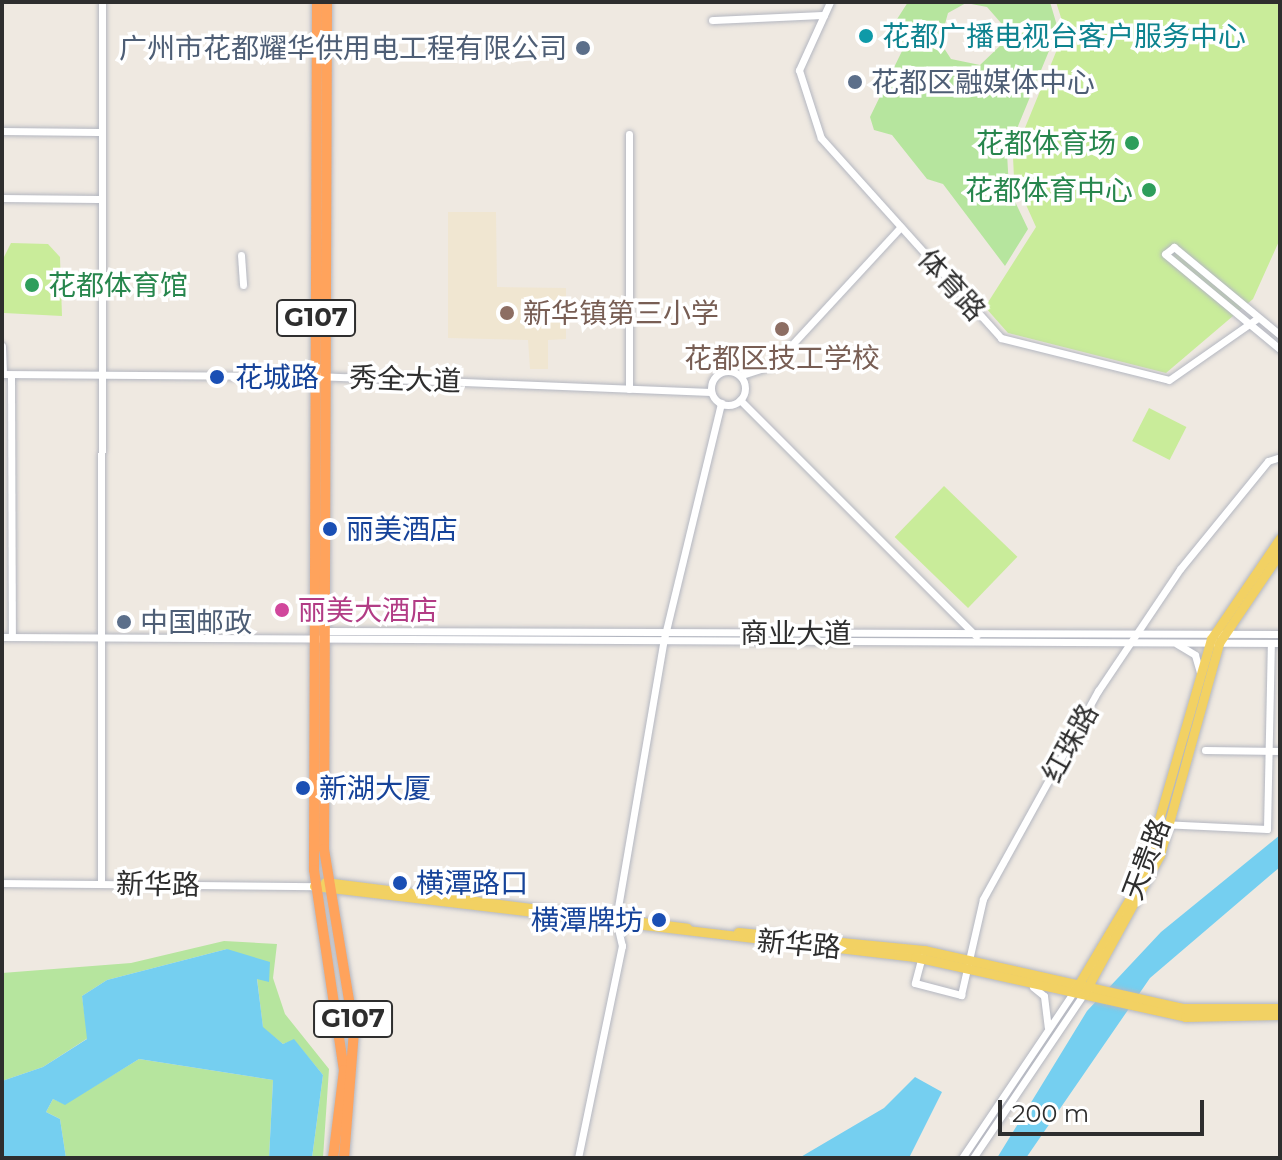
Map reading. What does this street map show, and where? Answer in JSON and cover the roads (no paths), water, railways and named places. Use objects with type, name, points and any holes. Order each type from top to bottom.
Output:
[{"type":"highway","name":"G107","points":[[317,2],[321,634],[328,887],[354,1031],[343,1158]]},
{"type":"highway","name":"G107","points":[[320,376],[327,2]]},
{"type":"highway","name":"G107","points":[[321,634],[314,886],[342,1039],[343,1158]]},
{"type":"main road","name":"天贵路","points":[[1165,825],[1200,673],[1217,638],[1280,538]]},
{"type":"main road","name":"天贵路","points":[[1078,993],[1137,907],[1165,825],[1217,638],[1280,553]]},
{"type":"main road","name":"新华路","points":[[314,886],[618,923],[923,954],[1078,993]]},
{"type":"main road","name":"新华路","points":[[968,963],[1033,987],[1212,1019],[1280,1015]]},
{"type":"main road","name":"新华路","points":[[1137,1004],[1211,1011],[1280,1008]]},
{"type":"street","points":[[101,883],[103,637],[98,132],[102,2]]},
{"type":"street","points":[[712,20],[824,14],[823,2]]},
{"type":"street","name":"体育路","points":[[830,2],[799,70],[821,138],[1001,338],[1169,380],[1258,318]]},
{"type":"street","points":[[2,131],[98,132]]},
{"type":"street","points":[[629,134],[629,389]]},
{"type":"street","points":[[2,198],[98,199]]},
{"type":"street","points":[[721,403],[711,392],[714,376],[742,375],[773,365],[901,227]]},
{"type":"street","points":[[1280,335],[1174,247],[1165,254],[1280,349]]},
{"type":"street","points":[[241,255],[243,285]]},
{"type":"street","points":[[2,346],[12,637]]},
{"type":"street","name":"秀全大道","points":[[5,374],[320,376],[711,392]]},
{"type":"street","points":[[742,375],[740,400],[981,641]]},
{"type":"street","points":[[721,403],[740,400]]},
{"type":"street","points":[[578,1158],[622,946],[618,923],[664,635],[721,403]]},
{"type":"street","name":"红珠路","points":[[923,954],[915,983],[961,995],[983,899],[1128,642],[1268,461],[1280,457]]},
{"type":"street","points":[[1238,611],[1240,625],[1257,634]]},
{"type":"street","name":"商业大道","points":[[2,637],[1134,633],[1276,643]]},
{"type":"street","name":"商业大道","points":[[664,635],[1171,642],[1280,634]]},
{"type":"street","points":[[1171,642],[1192,652],[1200,673]]},
{"type":"street","points":[[1165,825],[1267,829],[1276,643]]},
{"type":"street","points":[[1205,750],[1280,751]]},
{"type":"street","name":"新华路","points":[[2,883],[314,886]]},
{"type":"street","points":[[1033,987],[1046,1002],[1048,1030]]},
{"type":"street","name":"天贵路","points":[[962,1158],[1048,1030],[1078,993]]},
{"type":"street","name":"天贵路","points":[[973,1158],[1078,993]]},
{"type":"water","points":[[1280,835],[1280,867],[1150,978],[1026,1158],[997,1158],[1087,1011],[1161,932]]},
{"type":"water","points":[[227,949],[270,962],[269,982],[257,979],[263,1027],[283,1044],[294,1039],[323,1075],[312,1158],[269,1158],[273,1080],[139,1059],[65,1105],[53,1099],[46,1112],[60,1119],[66,1158],[2,1158],[2,1081],[43,1067],[87,1039],[82,996],[107,980]]},
{"type":"water","points":[[915,1077],[942,1092],[909,1158],[799,1158],[884,1108]]},
{"type":"place","name":"花都广播电视台客户服务中心","points":[[866,36]]},
{"type":"place","name":"广州市花都耀华供用电工程有限公司","points":[[583,48]]},
{"type":"place","name":"花都区融媒体中心","points":[[855,82]]},
{"type":"place","name":"花都体育场","points":[[1132,143]]},
{"type":"place","name":"花都体育中心","points":[[1149,190]]},
{"type":"place","name":"花都体育馆","points":[[32,285]]},
{"type":"place","name":"新华镇第三小学","points":[[507,313]]},
{"type":"place","name":"花都区技工学校","points":[[782,329]]},
{"type":"place","name":"花城路","points":[[217,377]]},
{"type":"place","name":"丽美酒店","points":[[330,529]]},
{"type":"place","name":"丽美大酒店","points":[[282,610]]},
{"type":"place","name":"中国邮政","points":[[124,622]]},
{"type":"place","name":"新湖大厦","points":[[303,788]]},
{"type":"place","name":"横潭路口","points":[[400,883]]},
{"type":"place","name":"横潭牌坊","points":[[659,920]]}]
